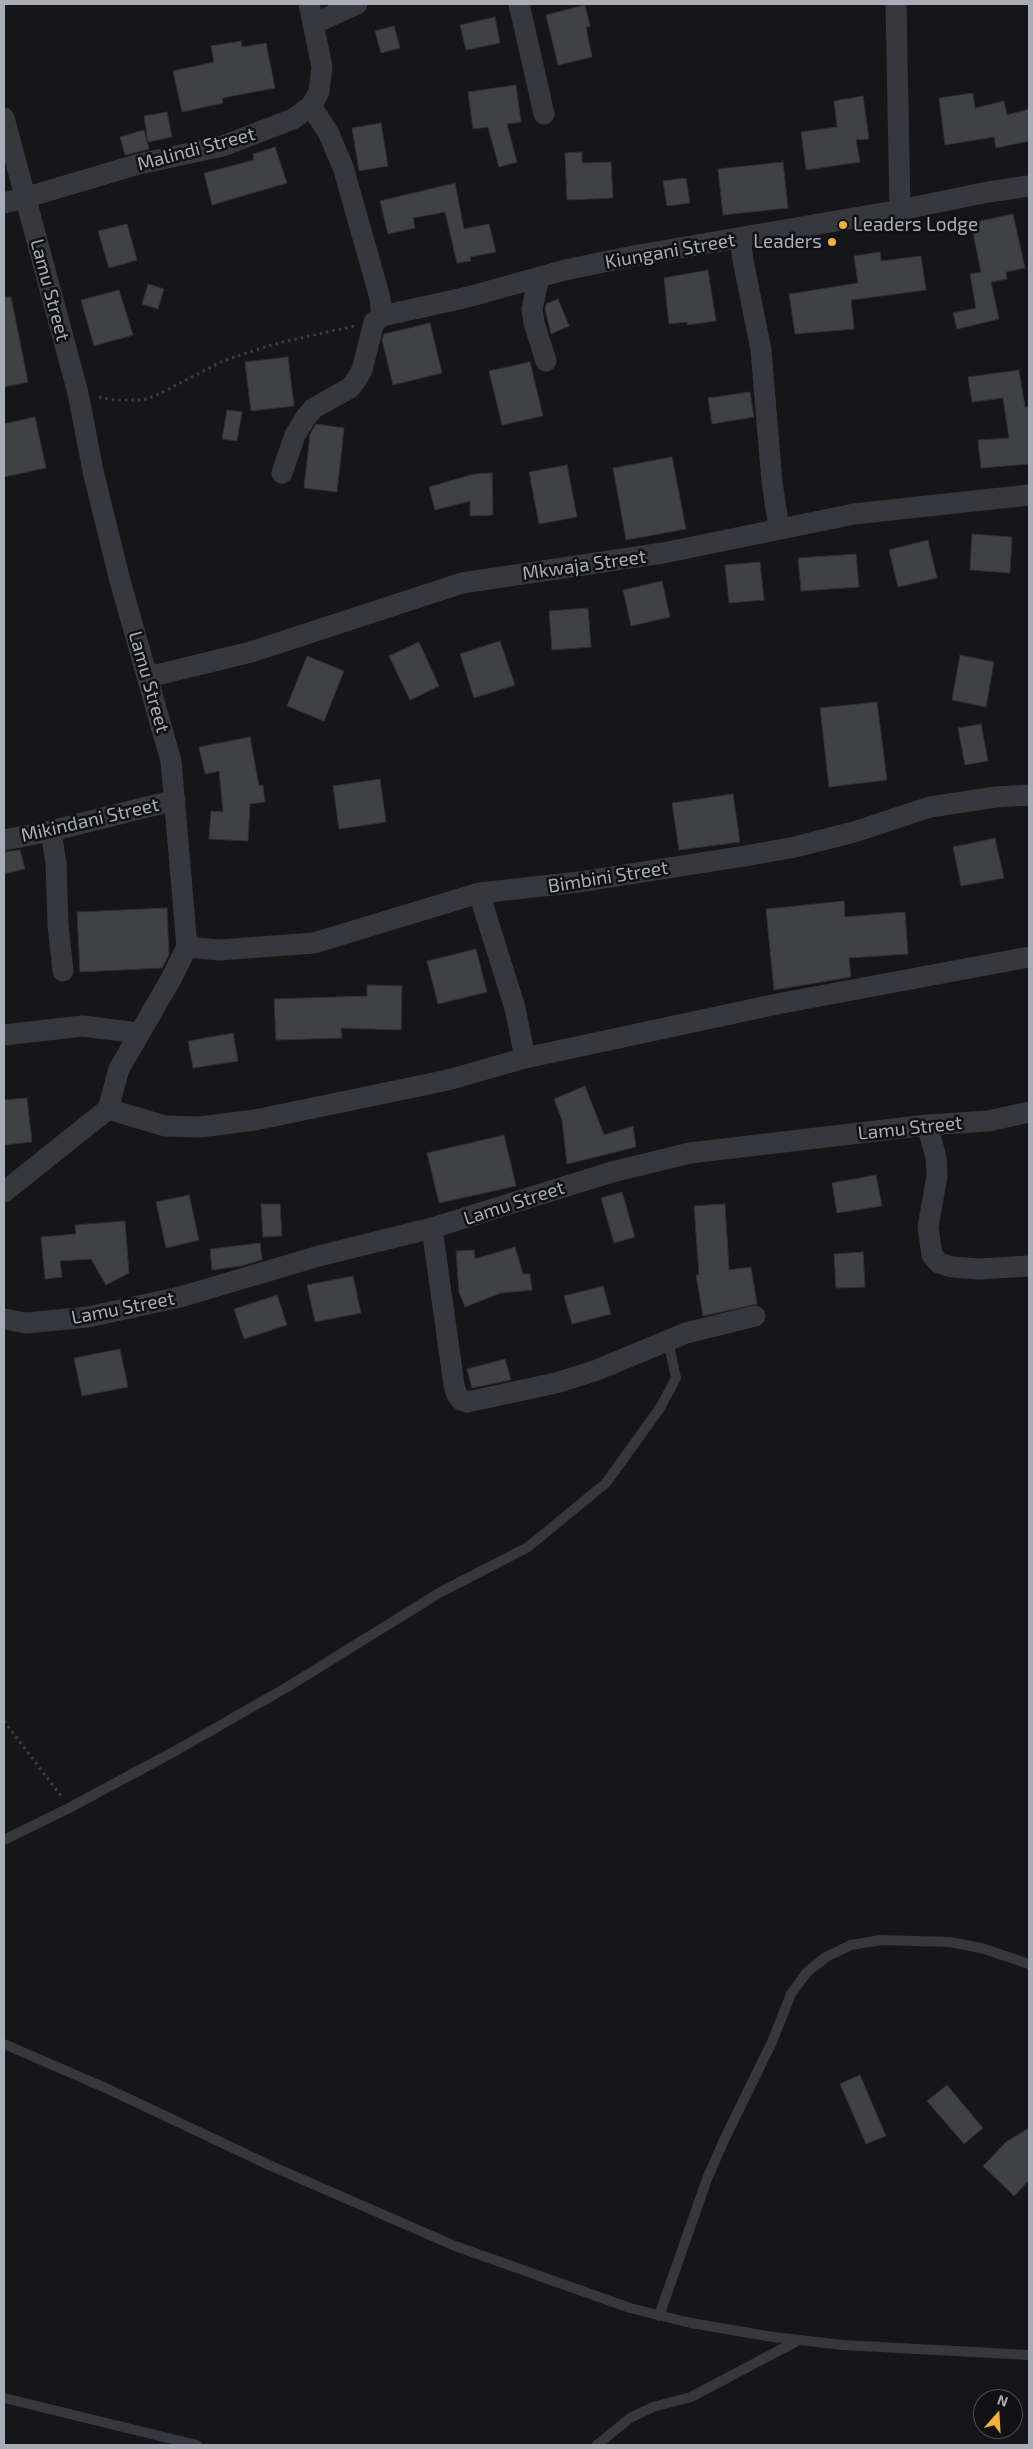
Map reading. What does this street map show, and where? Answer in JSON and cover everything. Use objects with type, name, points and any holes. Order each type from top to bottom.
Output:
[{"type":"street","points":[[282,474],[295,435],[306,418],[314,408],[350,388],[356,380],[362,370],[378,319],[380,298],[343,167],[328,132],[310,106],[319,92],[322,67],[311,14],[357,4]]},
{"type":"street","points":[[519,4],[544,114]]},
{"type":"street","points":[[896,4],[900,210]]},
{"type":"street","name":"Malindi Street","points":[[14,201],[139,164],[244,139],[293,119],[310,106]]},
{"type":"street","name":"Lamu Street","points":[[4,118],[14,201],[78,393],[93,470],[119,577],[171,761],[187,947]]},
{"type":"street","name":"Kiungani Street","points":[[378,319],[539,277],[623,258],[900,210],[957,197],[1029,186]]},
{"type":"street","points":[[740,238],[761,350],[772,482],[779,528]]},
{"type":"street","points":[[539,277],[532,309],[534,324],[546,361]]},
{"type":"street","name":"Mkwaja Street","points":[[148,677],[251,652],[462,583],[663,553],[779,528],[887,509],[1029,494]]},
{"type":"street","name":"Bimbini Street","points":[[187,947],[220,950],[314,944],[478,893],[580,882],[746,856],[795,847],[854,832],[930,807],[996,797],[1029,795]]},
{"type":"street","name":"Mikindani Street","points":[[4,840],[51,831],[175,800]]},
{"type":"street","points":[[51,831],[56,863],[58,925],[63,970]]},
{"type":"street","points":[[478,893],[515,1008],[525,1058]]},
{"type":"street","points":[[4,1192],[108,1109],[119,1069],[171,979],[187,947]]},
{"type":"street","points":[[108,1109],[165,1126],[200,1127],[255,1120],[448,1080],[525,1058],[787,1002],[1029,957]]},
{"type":"street","points":[[4,1035],[82,1026],[139,1033]]},
{"type":"street","name":"Lamu Street","points":[[4,1319],[26,1323],[88,1317],[180,1298],[319,1256],[432,1228],[612,1172],[690,1153],[927,1125],[988,1121],[1029,1112]]},
{"type":"street","points":[[927,1125],[936,1157],[937,1176],[928,1227],[932,1255],[939,1262],[952,1267],[979,1270],[1029,1266]]},
{"type":"street","points":[[432,1228],[447,1347],[454,1385],[461,1400],[467,1402],[556,1383],[597,1370],[686,1333],[755,1316]]},
{"type":"lane","points":[[4,1840],[69,1808],[289,1686],[439,1593],[528,1547],[606,1483],[660,1408],[676,1378],[668,1340]]},
{"type":"lane","points":[[659,2316],[700,2198],[725,2138],[772,2042],[792,1994],[807,1972],[826,1956],[850,1945],[882,1940],[950,1942],[981,1948],[1029,1964]]},
{"type":"lane","points":[[4,2044],[108,2089],[269,2166],[456,2246],[630,2308],[659,2316],[844,2346],[1029,2355]]},
{"type":"lane","points":[[597,2445],[630,2418],[653,2407],[690,2397],[799,2340]]},
{"type":"lane","points":[[4,2398],[197,2445]]},
{"type":"path","points":[[78,393],[115,400],[142,400],[155,396],[225,360],[274,344],[378,319]]},
{"type":"path","points":[[4,1720],[69,1808]]},
{"type":"building","points":[[585,5],[590,26],[586,27],[592,57],[558,65],[546,15]]},
{"type":"building","points":[[495,17],[500,43],[466,50],[460,25]]},
{"type":"building","points":[[394,26],[400,48],[381,53],[375,31]]},
{"type":"building","points":[[241,41],[242,47],[266,43],[275,88],[222,98],[223,103],[182,112],[173,71],[214,62],[211,46]]},
{"type":"building","points":[[516,85],[521,122],[507,124],[517,162],[499,167],[488,127],[473,129],[468,92]]},
{"type":"building","points":[[973,93],[975,108],[1004,101],[1007,115],[1029,109],[1029,141],[996,148],[994,137],[945,145],[939,98]]},
{"type":"building","points":[[863,96],[869,139],[856,140],[860,162],[806,170],[801,132],[837,127],[834,101]]},
{"type":"building","points":[[167,112],[172,137],[148,142],[144,116]]},
{"type":"building","points":[[381,123],[388,166],[359,171],[352,128]]},
{"type":"building","points":[[144,130],[149,149],[125,155],[120,137]]},
{"type":"building","points":[[275,147],[287,183],[212,205],[204,173],[254,160],[253,154]]},
{"type":"building","points":[[582,152],[582,163],[611,162],[613,198],[567,200],[565,153]]},
{"type":"building","points":[[783,162],[788,208],[723,215],[718,169]]},
{"type":"building","points":[[686,178],[690,203],[667,206],[663,181]]},
{"type":"building","points":[[455,183],[464,229],[489,224],[496,252],[470,257],[471,261],[457,263],[445,212],[413,218],[415,228],[388,234],[380,201]]},
{"type":"building","points":[[1013,214],[1025,268],[1006,272],[1007,279],[991,282],[999,319],[957,329],[953,313],[976,308],[970,274],[981,272],[971,223]]},
{"type":"building","points":[[127,224],[137,260],[109,268],[98,231]]},
{"type":"building","points":[[880,252],[881,261],[921,256],[926,290],[851,300],[854,329],[795,334],[789,294],[858,283],[854,256]]},
{"type":"building","points":[[708,270],[716,321],[687,325],[687,322],[669,324],[664,278]]},
{"type":"building","points":[[148,284],[164,289],[158,309],[142,304]]},
{"type":"building","points":[[119,290],[133,335],[94,346],[81,300]]},
{"type":"building","points":[[4,297],[11,297],[28,382],[4,387]]},
{"type":"building","points":[[558,299],[569,326],[551,334],[545,309],[546,304]]},
{"type":"building","points":[[430,323],[442,373],[393,385],[382,340],[384,334]]},
{"type":"building","points":[[288,357],[294,406],[251,411],[245,362]]},
{"type":"building","points":[[530,362],[543,416],[502,425],[489,371]]},
{"type":"building","points":[[1019,370],[1025,407],[1029,407],[1029,464],[981,468],[978,440],[1009,438],[1003,398],[972,402],[968,377]]},
{"type":"building","points":[[750,392],[754,417],[712,424],[708,398]]},
{"type":"building","points":[[227,410],[242,412],[237,441],[222,439]]},
{"type":"building","points":[[35,417],[46,468],[4,477],[4,424]]},
{"type":"building","points":[[316,424],[344,428],[337,492],[304,488],[310,434]]},
{"type":"building","points":[[672,457],[686,529],[626,540],[613,468]]},
{"type":"building","points":[[567,465],[577,517],[539,524],[529,472]]},
{"type":"building","points":[[492,473],[493,515],[470,516],[470,501],[435,510],[429,487],[474,474]]},
{"type":"building","points":[[972,534],[1012,537],[1010,573],[970,570]]},
{"type":"building","points":[[928,540],[937,578],[898,587],[889,550]]},
{"type":"building","points":[[856,554],[859,587],[801,591],[798,558]]},
{"type":"building","points":[[760,562],[764,600],[729,603],[725,565]]},
{"type":"building","points":[[662,581],[670,617],[631,626],[623,590]]},
{"type":"building","points":[[588,608],[591,647],[552,650],[549,611]]},
{"type":"building","points":[[500,641],[515,685],[474,698],[460,654]]},
{"type":"building","points":[[419,642],[439,686],[410,700],[389,656]]},
{"type":"building","points":[[960,655],[994,662],[986,707],[952,700]]},
{"type":"building","points":[[307,656],[344,671],[324,721],[287,706]]},
{"type":"building","points":[[877,702],[887,780],[829,787],[820,708]]},
{"type":"building","points":[[981,724],[988,761],[965,765],[958,728]]},
{"type":"building","points":[[250,737],[259,786],[263,785],[265,802],[250,804],[248,841],[209,839],[211,811],[223,812],[219,771],[205,774],[199,747]]},
{"type":"building","points":[[380,779],[386,822],[339,829],[333,786]]},
{"type":"building","points":[[733,794],[740,842],[679,850],[672,803]]},
{"type":"building","points":[[995,838],[1004,878],[961,886],[953,847]]},
{"type":"building","points":[[20,850],[25,869],[4,874],[4,852]]},
{"type":"building","points":[[844,901],[845,917],[905,912],[908,954],[849,958],[851,977],[774,990],[766,909]]},
{"type":"building","points":[[167,908],[169,955],[162,968],[80,972],[77,912]]},
{"type":"building","points":[[476,949],[487,992],[438,1004],[427,961]]},
{"type":"building","points":[[367,985],[402,986],[401,1030],[341,1028],[342,1038],[276,1040],[274,999],[367,996]]},
{"type":"building","points":[[233,1033],[238,1061],[193,1068],[188,1041]]},
{"type":"building","points":[[585,1086],[604,1135],[633,1126],[636,1147],[567,1164],[562,1120],[554,1099]]},
{"type":"building","points":[[27,1098],[32,1142],[4,1145],[4,1100]]},
{"type":"building","points":[[504,1135],[516,1186],[439,1203],[427,1153]]},
{"type":"building","points":[[876,1175],[882,1206],[837,1213],[832,1183]]},
{"type":"building","points":[[622,1192],[635,1237],[614,1243],[601,1198]]},
{"type":"building","points":[[189,1195],[199,1240],[166,1248],[156,1202]]},
{"type":"building","points":[[261,1204],[280,1204],[282,1236],[263,1237]]},
{"type":"building","points":[[725,1204],[729,1270],[751,1267],[757,1304],[703,1316],[696,1275],[699,1275],[694,1206]]},
{"type":"building","points":[[125,1221],[129,1273],[106,1285],[91,1259],[60,1261],[62,1277],[45,1279],[41,1237],[76,1234],[75,1225]]},
{"type":"building","points":[[260,1243],[262,1260],[240,1266],[212,1270],[210,1249]]},
{"type":"building","points":[[515,1247],[523,1274],[530,1274],[532,1290],[501,1293],[465,1307],[459,1292],[456,1251],[474,1250],[475,1259]]},
{"type":"building","points":[[863,1252],[865,1287],[836,1288],[834,1254]]},
{"type":"building","points":[[353,1276],[361,1313],[315,1322],[307,1285]]},
{"type":"building","points":[[603,1286],[611,1314],[572,1324],[564,1296]]},
{"type":"building","points":[[277,1295],[287,1325],[244,1339],[234,1309]]},
{"type":"building","points":[[120,1349],[128,1387],[82,1396],[74,1358]]},
{"type":"building","points":[[505,1359],[511,1380],[472,1388],[467,1369]]},
{"type":"building","points":[[860,2075],[886,2136],[866,2144],[840,2084]]},
{"type":"building","points":[[947,2085],[983,2128],[964,2144],[927,2101]]},
{"type":"building","points":[[1029,2128],[1029,2180],[1014,2196],[983,2166],[1006,2142]]},
{"type":"place","name":"Leaders Lodge","points":[[843,225]]},
{"type":"place","name":"Leaders","points":[[832,242]]}]
